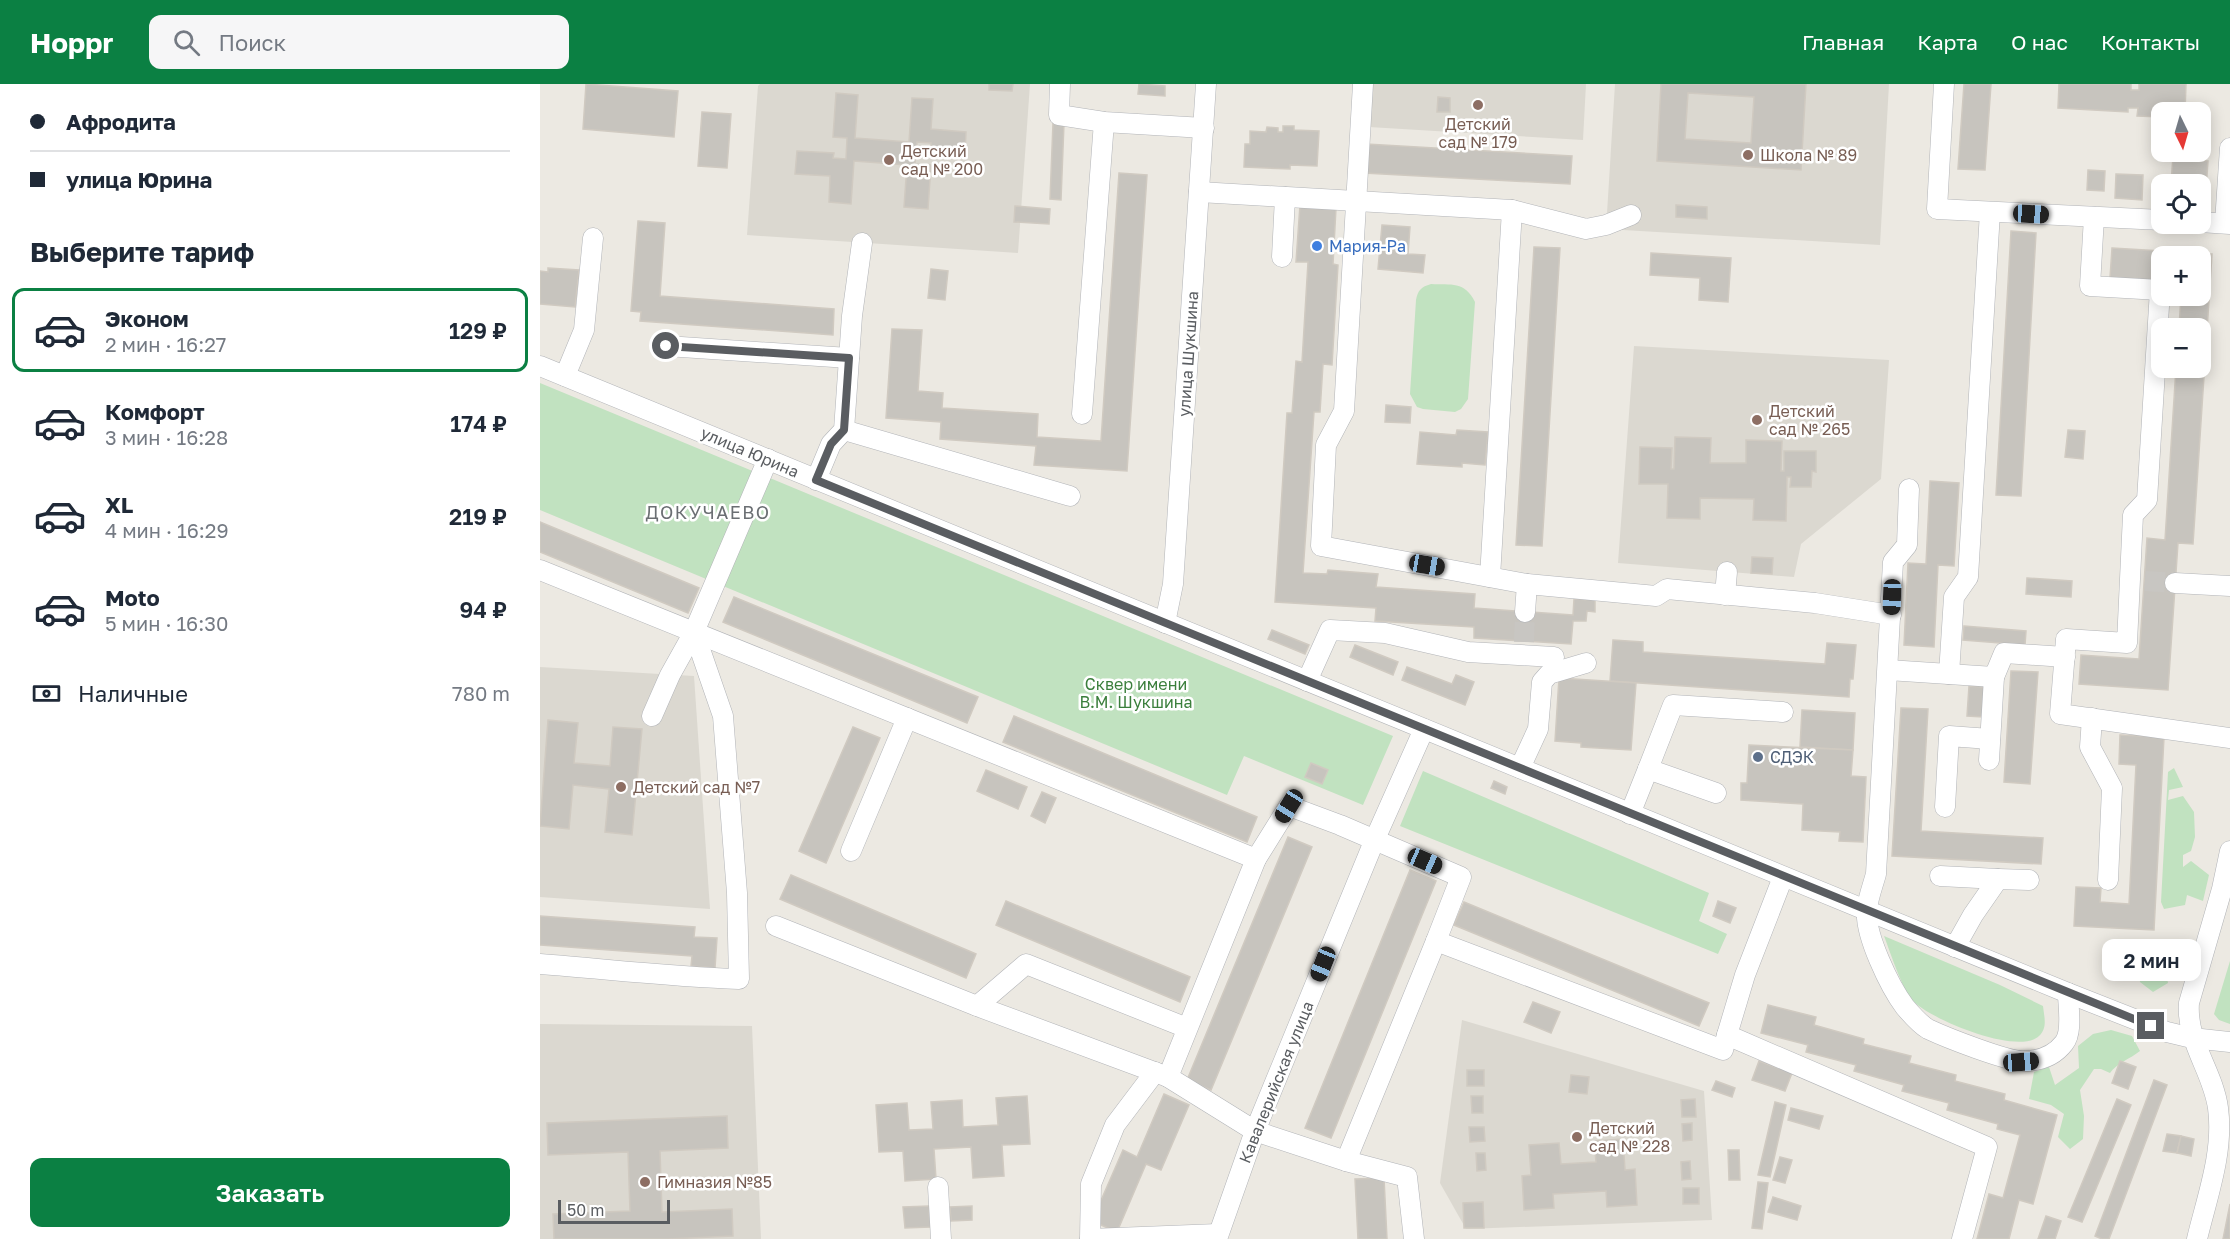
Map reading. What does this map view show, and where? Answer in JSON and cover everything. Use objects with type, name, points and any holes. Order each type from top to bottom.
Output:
[{"type":"street","points":[[1060,84],[1059,115],[1104,122],[1204,128]]},
{"type":"street","name":"улица Шукшина","points":[[1165,623],[1173,584],[1206,84]]},
{"type":"street","points":[[1363,84],[1344,411],[1326,445],[1321,546],[1527,584],[1656,596],[1667,589],[1815,603],[1891,615]]},
{"type":"street","points":[[1944,84],[1936,209],[2151,220]]},
{"type":"street","points":[[1082,414],[1104,122]]},
{"type":"street","points":[[2211,222],[2228,223],[2230,148]]},
{"type":"street","points":[[1199,192],[1512,210],[1586,229],[1606,225],[1631,215]]},
{"type":"street","points":[[1282,257],[1285,196]]},
{"type":"street","points":[[1490,577],[1512,210]]},
{"type":"street","points":[[1949,674],[1954,597],[1968,578],[1990,212]]},
{"type":"street","points":[[2094,217],[2090,286],[2160,290],[2147,500],[2133,515],[2137,580],[2127,643],[2066,639],[2060,714],[2230,738]]},
{"type":"street","points":[[565,376],[584,330],[592,238]]},
{"type":"street","points":[[816,480],[831,444],[844,430],[852,316],[862,243]]},
{"type":"street","points":[[666,346],[849,358]]},
{"type":"street","name":"улица Юрина","points":[[540,366],[2068,993],[2167,1032],[2192,1038],[2230,1042]]},
{"type":"street","points":[[844,430],[1070,496]]},
{"type":"street","points":[[652,716],[670,675],[694,632],[768,459]]},
{"type":"street","points":[[1909,489],[1907,545],[1893,562],[1876,874],[1866,911],[1869,929],[1890,980],[1905,1007],[1926,1028],[2002,1056],[2021,1062],[2051,1056],[2066,1041],[2069,1025],[2068,993]]},
{"type":"street","points":[[540,570],[1256,859]]},
{"type":"street","points":[[1725,595],[1727,572]]},
{"type":"street","points":[[2175,583],[2230,586]]},
{"type":"street","points":[[1525,612],[1527,584]]},
{"type":"street","points":[[1307,681],[1330,630],[1385,633],[1468,652],[1524,649],[1554,657]]},
{"type":"street","points":[[540,964],[670,974],[694,978],[739,979],[737,893],[723,716],[694,632]]},
{"type":"street","points":[[1989,760],[1994,677],[2004,653],[2065,657]]},
{"type":"street","points":[[1520,768],[1538,729],[1542,682],[1549,674],[1586,663]]},
{"type":"street","points":[[1888,670],[1994,677]]},
{"type":"street","points":[[1630,814],[1673,705],[1783,712]]},
{"type":"street","points":[[851,851],[907,718]]},
{"type":"street","points":[[2092,718],[2090,747],[2112,788],[2108,880]]},
{"type":"street","name":"Кавалерийская улица","points":[[1218,1237],[1255,1131],[1375,839],[1424,729]]},
{"type":"street","points":[[1945,807],[1949,736],[1990,739]]},
{"type":"street","points":[[1648,769],[1716,793]]},
{"type":"street","points":[[1218,1237],[1090,1239],[1091,1184],[1115,1125],[1162,1074],[1187,1028],[1256,859],[1289,806],[1375,839],[1461,877],[1346,1161]]},
{"type":"street","points":[[2197,1239],[2219,1143],[2218,1108],[2211,1082],[2192,1038],[2188,1018],[2189,1003],[2228,879],[2230,851]]},
{"type":"street","points":[[1940,876],[2029,880]]},
{"type":"street","points":[[1436,941],[1723,1050],[1745,975],[1783,877]]},
{"type":"street","points":[[1955,947],[1973,915],[1998,879]]},
{"type":"street","points":[[776,926],[977,1006],[1162,1074],[1255,1131],[1346,1161],[1407,1177],[1414,1239]]},
{"type":"street","points":[[977,1006],[1026,964],[1187,1028]]},
{"type":"street","points":[[1727,1035],[1987,1147],[1962,1239]]},
{"type":"street","points":[[938,1187],[941,1239]]},
{"type":"shaded area","name":"Детский сад № 200","points":[[760,84],[1030,84],[1018,253],[747,235],[758,86]]},
{"type":"shaded area","name":"Детский сад № 179","points":[[1372,84],[1586,84],[1583,140],[1369,127]]},
{"type":"shaded area","name":"Школа № 89","points":[[1615,84],[1889,84],[1880,245],[1606,229]]},
{"type":"shaded area","name":"Детский сад № 265","points":[[1634,346],[1889,360],[1881,479],[1801,544],[1794,577],[1618,563]]},
{"type":"shaded area","name":"Детский сад №7","points":[[540,667],[694,676],[710,909],[540,897]]},
{"type":"shaded area","name":"Детский сад № 228","points":[[1462,1020],[1704,1091],[1712,1220],[1466,1229],[1440,1183]]},
{"type":"shaded area","points":[[540,1024],[752,1026],[761,1239],[540,1239]]},
{"type":"green space","points":[[1431,284],[1462,287],[1467,290],[1475,302],[1468,399],[1461,409],[1455,412],[1417,407],[1410,394],[1416,300],[1420,289]]},
{"type":"green space","name":"Сквер имени В.М. Шукшина","points":[[540,383],[1393,736],[1363,805],[1244,756],[1227,795],[540,510]]},
{"type":"green space","points":[[2174,768],[2183,787],[2169,790],[2168,800],[2183,796],[2194,812],[2195,837],[2191,851],[2183,855],[2183,867],[2191,861],[2209,875],[2203,901],[2187,895],[2185,905],[2164,909],[2161,902],[2168,772]]},
{"type":"green space","points":[[1423,771],[1709,893],[1699,921],[1727,934],[1718,954],[1400,826]]},
{"type":"green space","points":[[1884,936],[2000,985],[2043,1006],[2045,1022],[2042,1033],[2028,1041],[1994,1038],[1954,1025],[1921,1008],[1912,1000],[1904,987]]},
{"type":"green space","points":[[2148,961],[2164,964],[2168,983],[2153,992],[2140,982],[2138,970]]},
{"type":"green space","points":[[2230,961],[2230,1024],[2219,1020],[2214,1014]]},
{"type":"green space","points":[[2111,1030],[2132,1036],[2140,1051],[2110,1073],[2094,1069],[2080,1090],[2084,1116],[2083,1139],[2070,1149],[2058,1137],[2064,1114],[2051,1105],[2029,1099],[2034,1072],[2049,1067],[2055,1085],[2079,1068],[2078,1046],[2093,1034]]},
{"type":"building","points":[[586,84],[678,91],[674,137],[583,129]]},
{"type":"building","points":[[989,84],[1013,84],[1012,91],[989,90]]},
{"type":"building","points":[[1139,84],[1165,86],[1165,96],[1138,94]]},
{"type":"building","points":[[1661,84],[1806,84],[1801,170],[1657,161]],"holes":[[[1688,93],[1754,97],[1751,143],[1685,139]]]},
{"type":"building","points":[[1964,84],[1991,84],[1985,170],[1958,169]]},
{"type":"building","points":[[2059,84],[2131,84],[2131,90],[2139,90],[2139,84],[2186,84],[2185,102],[2151,102],[2151,117],[2137,116],[2138,108],[2128,108],[2128,112],[2058,108]]},
{"type":"building","points":[[836,93],[858,95],[855,138],[909,142],[912,98],[933,99],[931,129],[966,132],[965,154],[931,152],[931,143],[917,142],[915,164],[931,165],[928,209],[904,207],[907,165],[854,161],[851,204],[829,202],[830,176],[795,174],[797,151],[834,153],[833,158],[846,159],[847,138],[833,137]]},
{"type":"building","points":[[1438,97],[1450,98],[1450,112],[1437,112]]},
{"type":"building","points":[[702,112],[731,114],[727,168],[698,166]]},
{"type":"building","points":[[1053,123],[1064,123],[1061,200],[1050,199]]},
{"type":"building","points":[[1283,126],[1294,126],[1294,130],[1319,131],[1317,166],[1290,165],[1290,169],[1244,167],[1245,144],[1250,144],[1250,131],[1266,132],[1267,127],[1278,128],[1278,132],[1283,132]]},
{"type":"building","points":[[1366,144],[1572,156],[1570,184],[1364,173]]},
{"type":"building","points":[[2173,162],[2208,162],[2207,174],[2172,174]]},
{"type":"building","points":[[2088,170],[2105,171],[2104,191],[2087,190]]},
{"type":"building","points":[[1119,173],[1147,175],[1127,471],[1034,465],[1036,446],[940,439],[941,422],[886,418],[892,329],[922,330],[918,391],[943,393],[942,408],[1038,414],[1037,437],[1101,441]]},
{"type":"building","points":[[2116,174],[2143,175],[2142,200],[2115,198]]},
{"type":"building","points":[[1300,205],[1336,208],[1333,264],[1338,265],[1332,365],[1323,364],[1320,412],[1314,412],[1303,573],[1327,574],[1328,570],[1378,574],[1376,587],[1475,594],[1474,608],[1573,615],[1574,599],[1595,600],[1595,612],[1587,611],[1586,621],[1573,621],[1571,644],[1474,638],[1474,627],[1375,621],[1376,608],[1275,602],[1287,413],[1292,413],[1296,361],[1302,362],[1308,262],[1296,262]]},
{"type":"building","points":[[1676,205],[1707,207],[1707,219],[1676,217]]},
{"type":"building","points":[[1015,206],[1050,209],[1049,224],[1014,222]]},
{"type":"building","points":[[638,221],[665,223],[660,296],[834,309],[833,335],[640,321],[641,312],[631,311]]},
{"type":"building","points":[[1382,225],[1410,227],[1408,254],[1425,255],[1423,273],[1378,269]]},
{"type":"building","points":[[2011,231],[2036,233],[2021,496],[1996,495]]},
{"type":"building","points":[[1534,247],[1560,248],[1542,546],[1516,545]]},
{"type":"building","points":[[2112,248],[2151,250],[2151,280],[2110,278]]},
{"type":"building","points":[[1651,253],[1731,258],[1728,302],[1699,300],[1700,278],[1650,275]]},
{"type":"building","points":[[548,268],[579,270],[575,307],[540,304],[540,271],[548,272]]},
{"type":"building","points":[[931,269],[948,271],[945,300],[928,298]]},
{"type":"building","points":[[2180,306],[2209,306],[2208,318],[2180,318]]},
{"type":"building","points":[[2175,378],[2204,378],[2193,544],[2178,543],[2168,690],[2079,684],[2081,655],[2139,659],[2147,538],[2165,540]]},
{"type":"building","points":[[1386,405],[1411,407],[1410,423],[1385,422]]},
{"type":"building","points":[[1457,430],[1488,432],[1485,465],[1462,463],[1462,467],[1417,464],[1420,432],[1456,435]]},
{"type":"building","points":[[2068,430],[2085,431],[2083,459],[2065,457]]},
{"type":"building","points":[[1675,437],[1711,438],[1710,463],[1746,463],[1746,440],[1782,441],[1781,471],[1784,471],[1784,451],[1816,451],[1816,472],[1812,471],[1811,487],[1790,487],[1791,477],[1787,477],[1786,521],[1753,520],[1754,499],[1700,498],[1700,519],[1667,518],[1668,484],[1639,484],[1640,447],[1672,448],[1671,469],[1674,469]]},
{"type":"building","points":[[1930,481],[1959,483],[1954,566],[1938,565],[1934,647],[1904,645],[1908,563],[1926,564]]},
{"type":"building","points":[[540,522],[699,588],[688,613],[540,552]]},
{"type":"building","points":[[1752,557],[1773,558],[1772,574],[1751,573]]},
{"type":"building","points":[[2027,578],[2072,581],[2071,597],[2026,594]]},
{"type":"building","points":[[734,597],[978,697],[967,723],[723,622]]},
{"type":"building","points":[[1964,626],[2026,631],[2025,645],[1963,640]]},
{"type":"building","points":[[1272,630],[1309,645],[1305,654],[1268,639]]},
{"type":"building","points":[[1613,640],[1643,642],[1643,652],[1825,664],[1827,643],[1856,645],[1853,679],[1850,679],[1849,697],[1610,681]]},
{"type":"building","points":[[1355,645],[1398,662],[1393,675],[1350,657]]},
{"type":"building","points":[[1407,667],[1452,684],[1456,675],[1474,682],[1465,705],[1402,680]]},
{"type":"building","points":[[2011,671],[2038,672],[2030,784],[2004,782]]},
{"type":"building","points":[[1559,678],[1636,683],[1631,750],[1581,747],[1581,743],[1555,741]]},
{"type":"building","points":[[1969,686],[1985,687],[1983,717],[1967,716]]},
{"type":"building","points":[[1901,708],[1928,709],[1921,831],[2043,838],[2041,864],[1892,856]]},
{"type":"building","points":[[1802,710],[1855,713],[1853,750],[1800,747]]},
{"type":"building","points":[[1014,716],[1257,817],[1247,842],[1003,742]]},
{"type":"building","points":[[548,720],[578,723],[574,763],[610,766],[613,727],[642,729],[632,835],[605,832],[609,789],[573,785],[569,829],[540,826]]},
{"type":"building","points":[[853,727],[880,738],[826,863],[799,851]]},
{"type":"building","points":[[2120,735],[2164,737],[2154,930],[2074,926],[2076,887],[2101,888],[2100,902],[2129,904],[2136,765],[2119,764]]},
{"type":"building","points":[[1749,745],[1853,750],[1851,776],[1866,777],[1863,842],[1839,841],[1840,832],[1802,830],[1803,804],[1741,800],[1741,783],[1747,783]]},
{"type":"building","points":[[1311,763],[1328,770],[1322,784],[1305,777]]},
{"type":"building","points":[[986,770],[1027,787],[1018,809],[977,791]]},
{"type":"building","points":[[1494,781],[1507,787],[1505,794],[1491,788]]},
{"type":"building","points":[[1042,792],[1056,798],[1045,823],[1031,816]]},
{"type":"building","points":[[1288,837],[1312,847],[1211,1090],[1187,1080]]},
{"type":"building","points":[[1410,870],[1436,881],[1331,1138],[1305,1128]]},
{"type":"building","points":[[791,875],[976,954],[966,978],[780,899]]},
{"type":"building","points":[[1006,901],[1190,977],[1180,1002],[996,925]]},
{"type":"building","points":[[1718,901],[1736,908],[1730,923],[1713,916]]},
{"type":"building","points":[[1464,902],[1709,1003],[1699,1026],[1454,925]]},
{"type":"building","points":[[540,916],[695,927],[694,937],[717,938],[715,968],[691,966],[692,956],[540,945]]},
{"type":"building","points":[[1533,1002],[1560,1012],[1551,1033],[1524,1022]]},
{"type":"building","points":[[1768,1005],[1816,1017],[1814,1025],[1864,1039],[1863,1044],[1911,1056],[1909,1063],[1956,1075],[1955,1081],[2005,1094],[2004,1100],[2057,1115],[2033,1204],[2019,1200],[2009,1239],[1977,1239],[1989,1194],[2003,1198],[2020,1135],[1997,1129],[1998,1124],[1947,1110],[1949,1103],[1902,1091],[1904,1085],[1854,1071],[1856,1065],[1806,1052],[1808,1045],[1761,1033]]},
{"type":"building","points":[[1759,1061],[1792,1073],[1785,1091],[1752,1080]]},
{"type":"building","points":[[2120,1061],[2136,1067],[2128,1089],[2112,1083]]},
{"type":"building","points":[[1467,1070],[1484,1070],[1484,1086],[1467,1086]]},
{"type":"building","points":[[1571,1075],[1589,1077],[1587,1094],[1569,1092]]},
{"type":"building","points":[[2154,1080],[2167,1085],[2109,1239],[2102,1239],[2095,1236]]},
{"type":"building","points":[[1716,1081],[1735,1088],[1732,1097],[1712,1090]]},
{"type":"building","points":[[1164,1094],[1189,1105],[1161,1170],[1146,1164],[1117,1232],[1092,1221],[1123,1150],[1137,1157]]},
{"type":"building","points":[[1027,1096],[1030,1144],[1002,1145],[1004,1176],[973,1178],[971,1147],[934,1149],[936,1179],[905,1181],[903,1151],[879,1152],[876,1105],[907,1103],[909,1130],[933,1129],[931,1102],[962,1100],[963,1127],[998,1125],[996,1098]]},
{"type":"building","points":[[1471,1096],[1483,1096],[1483,1113],[1472,1113]]},
{"type":"building","points":[[1695,1099],[1696,1117],[1682,1117],[1681,1100]]},
{"type":"building","points":[[2117,1099],[2131,1105],[2082,1222],[2068,1217]]},
{"type":"building","points":[[1775,1102],[1786,1105],[1770,1177],[1758,1175]]},
{"type":"building","points":[[1791,1108],[1823,1116],[1819,1129],[1788,1120]]},
{"type":"building","name":"Гимназия №85","points":[[727,1116],[728,1148],[660,1151],[662,1212],[732,1209],[733,1236],[668,1239],[554,1239],[553,1214],[630,1211],[628,1152],[548,1155],[547,1123]]},
{"type":"building","points":[[1692,1123],[1692,1140],[1683,1141],[1682,1124]]},
{"type":"building","points":[[1469,1127],[1484,1127],[1485,1141],[1470,1142]]},
{"type":"building","points":[[2167,1134],[2181,1136],[2177,1153],[2163,1151]]},
{"type":"building","points":[[2181,1136],[2194,1139],[2191,1156],[2177,1153]]},
{"type":"building","points":[[1623,1139],[1625,1170],[1635,1169],[1637,1205],[1607,1207],[1606,1191],[1553,1194],[1554,1208],[1524,1210],[1522,1176],[1531,1175],[1529,1145],[1559,1143],[1561,1164],[1596,1162],[1594,1141]]},
{"type":"building","points":[[1728,1150],[1739,1150],[1740,1180],[1729,1180]]},
{"type":"building","points":[[1476,1153],[1485,1153],[1486,1170],[1477,1171]]},
{"type":"building","points":[[1780,1157],[1792,1160],[1785,1183],[1773,1180]]},
{"type":"building","points":[[1690,1161],[1691,1179],[1682,1180],[1681,1162]]},
{"type":"building","points":[[1384,1178],[1387,1239],[1358,1239],[1355,1179]]},
{"type":"building","points":[[1758,1182],[1768,1183],[1762,1229],[1752,1228]]},
{"type":"building","points":[[1683,1188],[1699,1188],[1699,1204],[1683,1204]]},
{"type":"building","points":[[1773,1197],[1801,1206],[1797,1220],[1768,1212]]},
{"type":"building","points":[[1483,1202],[1484,1228],[1464,1228],[1463,1203]]},
{"type":"building","points":[[2230,1204],[2230,1239],[2223,1239]]},
{"type":"building","points":[[929,1206],[930,1227],[905,1228],[903,1207]]},
{"type":"building","points":[[972,1206],[972,1220],[951,1221],[950,1207]]},
{"type":"building","points":[[2046,1216],[2061,1221],[2055,1239],[2038,1239]]},
{"type":"tunnel","points":[[2145,581],[2175,583]]},
{"type":"tunnel","points":[[1524,642],[1525,612]]},
{"type":"place","name":"Детский сад № 179","points":[[1478,105]]},
{"type":"place","name":"Школа № 89","points":[[1748,155]]},
{"type":"place","name":"Детский сад № 200","points":[[889,160]]},
{"type":"place","name":"Мария-Ра","points":[[1317,246]]},
{"type":"place","name":"Детский сад № 265","points":[[1757,420]]},
{"type":"place","name":"СДЭК","points":[[1758,757]]},
{"type":"place","name":"Детский сад №7","points":[[621,787]]},
{"type":"place","name":"Детский сад № 228","points":[[1577,1137]]},
{"type":"place","name":"Гимназия №85","points":[[645,1182]]},
{"type":"district","name":"ДОКУЧАЕВО","points":[[708,512]]},
{"type":"route","points":[[666,346],[849,358],[844,430],[831,444],[816,480],[2151,1026]]}]
